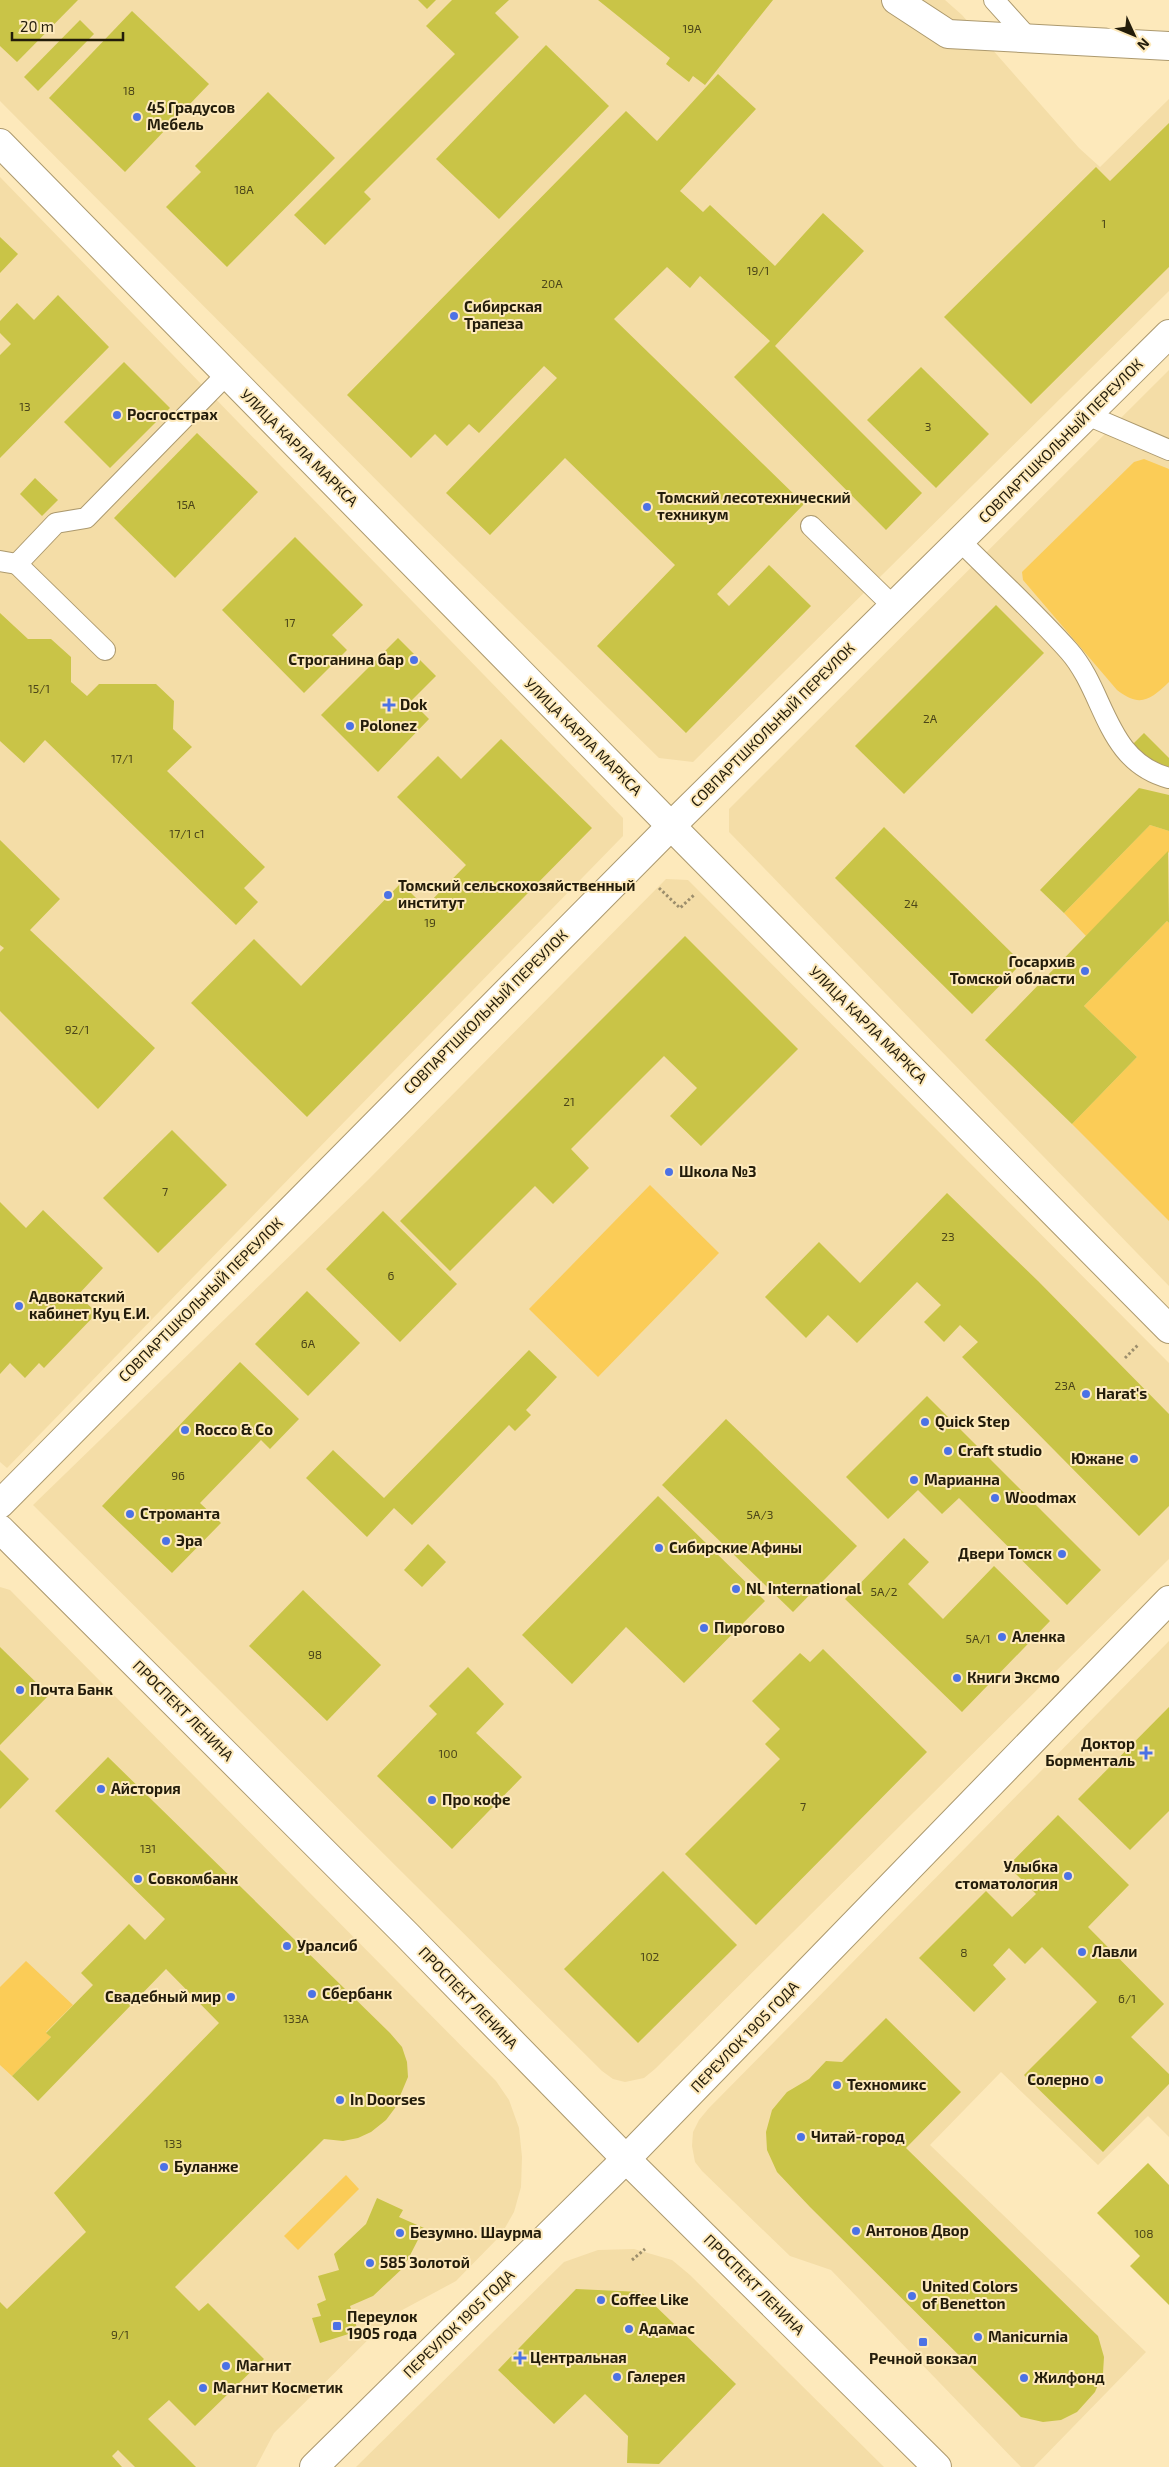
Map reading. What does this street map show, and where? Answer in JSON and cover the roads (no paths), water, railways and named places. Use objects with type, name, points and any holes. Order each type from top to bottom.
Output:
[{"type":"street","points":[[896,0],[948,34],[1030,40],[1169,46]]},
{"type":"street","name":"УЛИЦА КАРЛА МАРКСА","points":[[0,142],[671,826],[1157,1334]]},
{"type":"street","name":"СОВПАРТШКОЛЬНЫЙ ПЕРЕУЛОК","points":[[0,1504],[671,826],[1169,334]]},
{"type":"street","name":"ПРОСПЕКТ ЛЕНИНА","points":[[0,1528],[407,1935],[626,2159],[937,2467]]},
{"type":"street","name":"ПЕРЕУЛОК 1905 ГОДА","points":[[314,2467],[626,2159],[1169,1600]]},
{"type":"lane","points":[[994,0],[1030,40]]},
{"type":"lane","points":[[105,650],[8,563],[56,523],[86,518],[227,374]]},
{"type":"lane","points":[[1087,415],[1169,450]]},
{"type":"lane","points":[[811,526],[893,606]]},
{"type":"lane","points":[[960,541],[1070,653],[1092,683],[1102,714],[1124,749],[1144,766],[1169,778]]},
{"type":"place","name":"45 Градусов Мебель","points":[[137,117]]},
{"type":"place","name":"Сибирская Трапеза","points":[[454,316]]},
{"type":"place","name":"Росгосстрах","points":[[117,415]]},
{"type":"place","name":"Томский лесотехнический техникум","points":[[647,507]]},
{"type":"place","name":"Строганина бар","points":[[414,660]]},
{"type":"place","name":"Dok","points":[[389,705]]},
{"type":"place","name":"Polonez","points":[[350,726]]},
{"type":"place","name":"Томский сельскохозяйственный институт","points":[[388,895]]},
{"type":"place","name":"Госархив Томской области","points":[[1085,971]]},
{"type":"place","name":"Школа №3","points":[[669,1172]]},
{"type":"place","name":"Адвокатский кабинет Куц Е.И.","points":[[19,1306]]},
{"type":"place","name":"Harat's","points":[[1086,1394]]},
{"type":"place","name":"Quick Step","points":[[925,1422]]},
{"type":"place","name":"Rocco & Co","points":[[185,1430]]},
{"type":"place","name":"Craft studio","points":[[948,1451]]},
{"type":"place","name":"Южане","points":[[1134,1459]]},
{"type":"place","name":"Марианна","points":[[914,1480]]},
{"type":"place","name":"Woodmax","points":[[995,1498]]},
{"type":"place","name":"Строманта","points":[[130,1514]]},
{"type":"place","name":"Эра","points":[[166,1541]]},
{"type":"place","name":"Сибирские Афины","points":[[659,1548]]},
{"type":"place","name":"Двери Томск","points":[[1062,1554]]},
{"type":"place","name":"NL International","points":[[736,1589]]},
{"type":"place","name":"Пирогово","points":[[704,1628]]},
{"type":"place","name":"Аленка","points":[[1002,1637]]},
{"type":"place","name":"Книги Эксмо","points":[[957,1678]]},
{"type":"place","name":"Почта Банк","points":[[20,1690]]},
{"type":"place","name":"Доктор Борменталь","points":[[1146,1753]]},
{"type":"place","name":"Айстория","points":[[101,1789]]},
{"type":"place","name":"Про кофе","points":[[432,1800]]},
{"type":"place","name":"Улыбка стоматология","points":[[1068,1876]]},
{"type":"place","name":"Совкомбанк","points":[[138,1879]]},
{"type":"place","name":"Уралсиб","points":[[287,1946]]},
{"type":"place","name":"Лавли","points":[[1082,1952]]},
{"type":"place","name":"Сбербанк","points":[[312,1994]]},
{"type":"place","name":"Свадебный мир","points":[[231,1997]]},
{"type":"place","name":"Солерно","points":[[1099,2080]]},
{"type":"place","name":"Техномикс","points":[[837,2085]]},
{"type":"place","name":"In Doorses","points":[[340,2100]]},
{"type":"place","name":"Читай-город","points":[[801,2137]]},
{"type":"place","name":"Буланже","points":[[164,2167]]},
{"type":"place","name":"Антонов Двор","points":[[856,2231]]},
{"type":"place","name":"Безумно. Шаурма","points":[[400,2233]]},
{"type":"place","name":"585 Золотой","points":[[370,2263]]},
{"type":"place","name":"United Colors of Benetton","points":[[912,2296]]},
{"type":"place","name":"Coffee Like","points":[[601,2300]]},
{"type":"place","name":"Переулок 1905 года","points":[[337,2326]]},
{"type":"place","name":"Адамас","points":[[629,2329]]},
{"type":"place","name":"Manicurnia","points":[[978,2337]]},
{"type":"place","name":"Речной вокзал","points":[[923,2342]]},
{"type":"place","name":"Центральная","points":[[520,2358]]},
{"type":"place","name":"Магнит","points":[[226,2366]]},
{"type":"place","name":"Галерея","points":[[617,2377]]},
{"type":"place","name":"Жилфонд","points":[[1024,2378]]},
{"type":"place","name":"Магнит Косметик","points":[[203,2388]]}]
